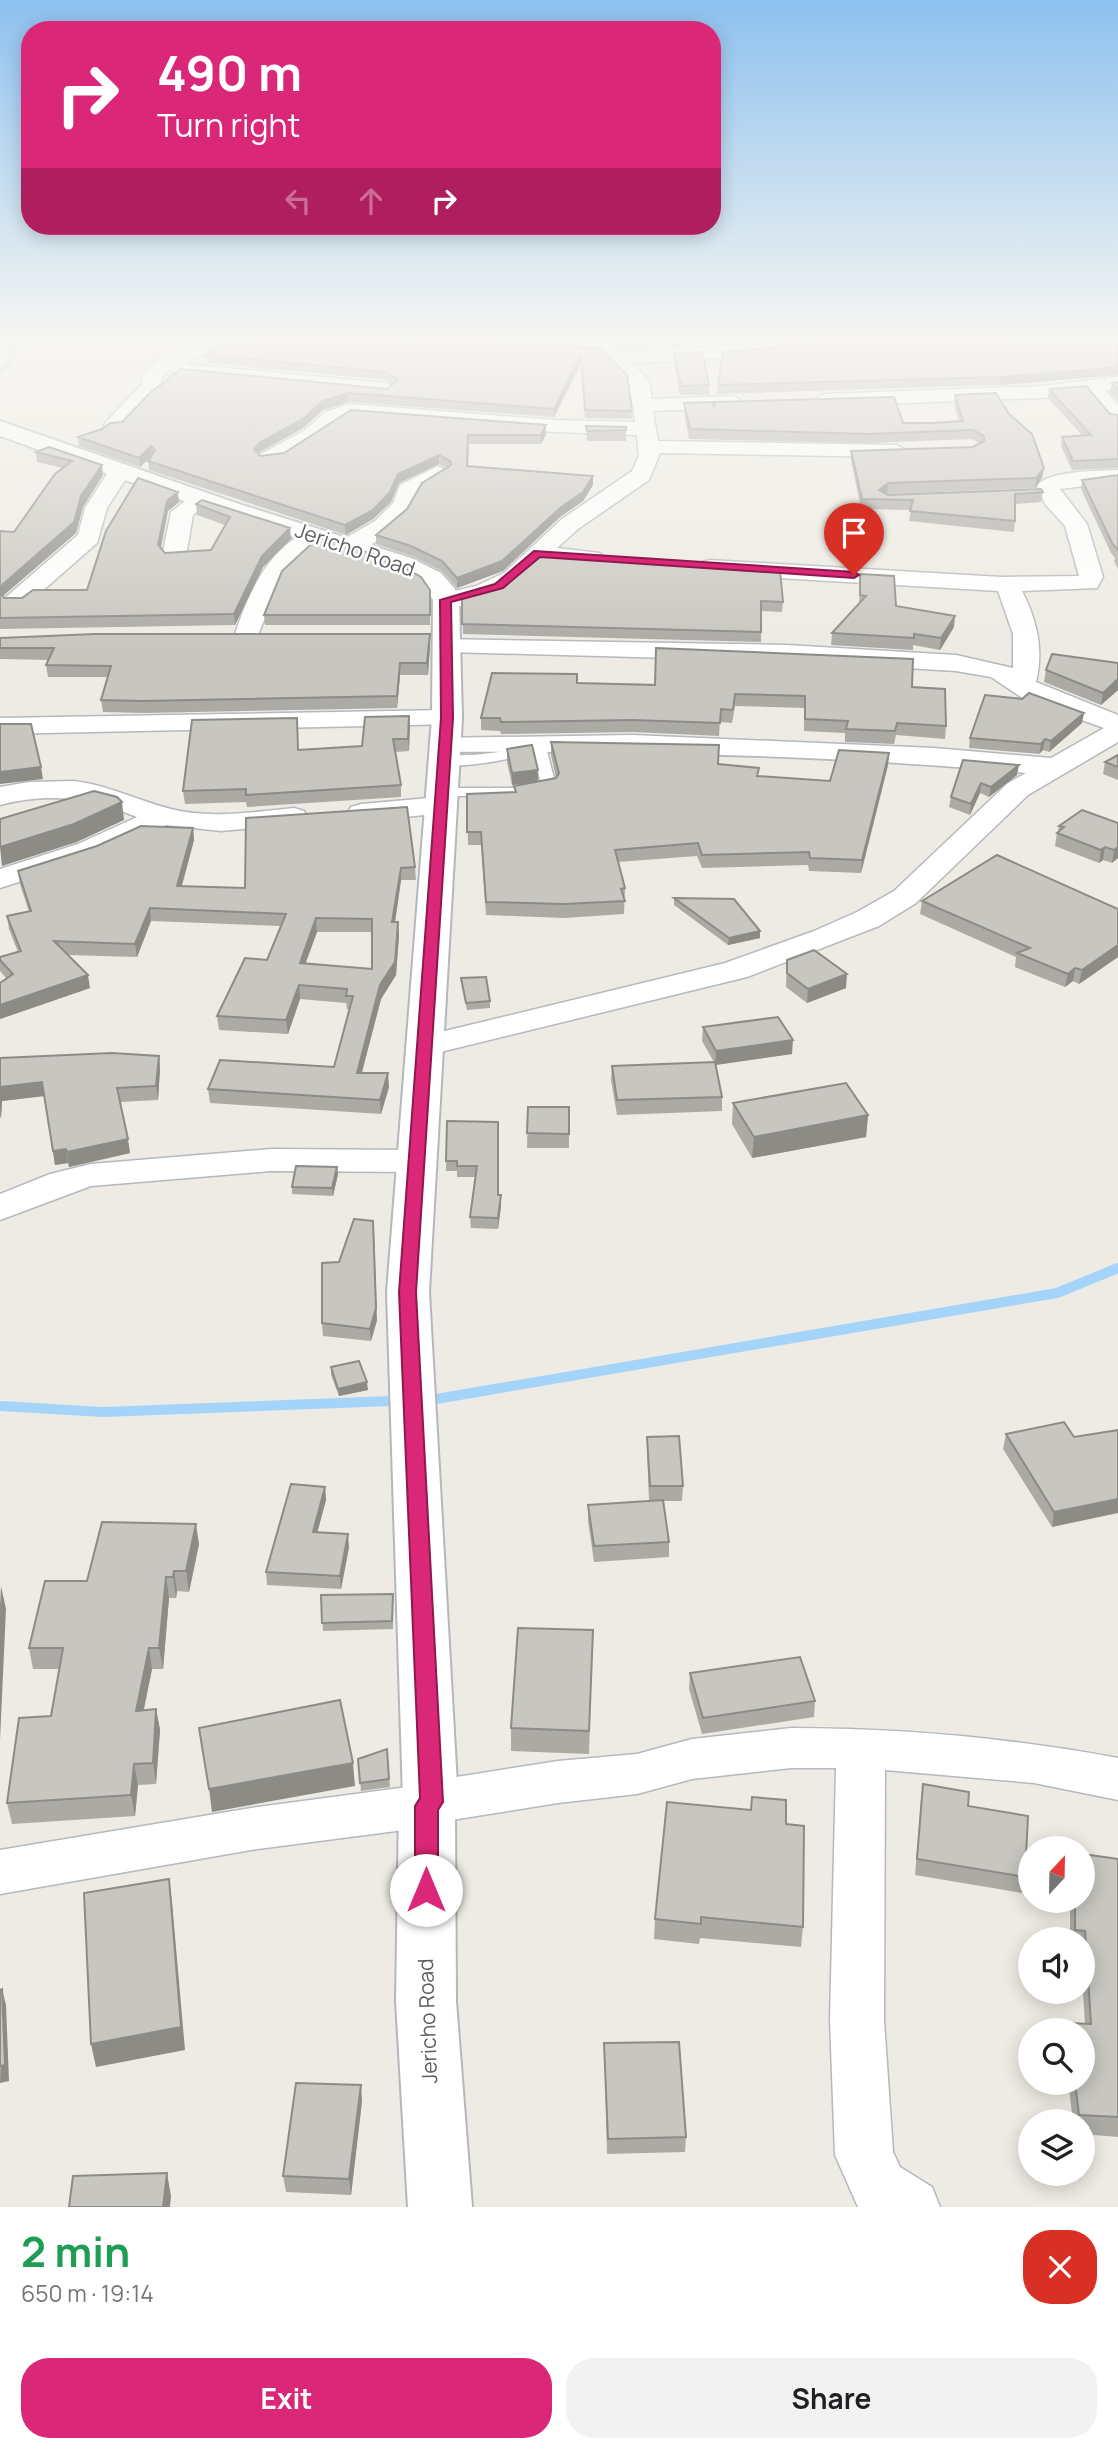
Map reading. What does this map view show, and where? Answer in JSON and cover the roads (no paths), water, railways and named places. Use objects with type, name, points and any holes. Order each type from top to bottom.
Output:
[{"type":"street","name":"Jericho Road","points":[[42,443],[420,571],[442,589],[440,629],[444,764],[408,1292],[429,1804],[426,2001],[440,2207]]},
{"type":"street","points":[[268,458],[296,443]]},
{"type":"street","points":[[440,629],[499,586],[570,524],[641,475],[650,456],[648,443]]},
{"type":"street","points":[[760,443],[918,450]]},
{"type":"street","points":[[15,602],[89,538],[96,508],[120,471]]},
{"type":"street","points":[[220,636],[258,637],[256,604],[274,569],[333,541],[383,526],[403,505],[408,490],[438,472]]},
{"type":"street","points":[[693,566],[1002,584],[1089,583],[1091,577],[1076,524],[1045,493],[1052,482],[1118,476]]},
{"type":"street","points":[[174,556],[183,512],[202,499]]},
{"type":"street","points":[[537,554],[615,560]]},
{"type":"street","points":[[1002,584],[1007,586],[1016,603],[1030,652],[1022,685]]},
{"type":"street","points":[[440,629],[613,647],[928,661],[998,671],[1033,693],[1118,724]]},
{"type":"street","points":[[0,726],[444,764],[633,743],[960,758],[1055,767]]},
{"type":"street","points":[[424,1046],[736,970],[825,938],[905,897],[1018,789],[1118,731]]},
{"type":"street","points":[[0,796],[37,789],[71,788],[115,798],[163,816],[201,822],[324,816],[444,764]]},
{"type":"street","points":[[0,880],[88,850],[163,816]]},
{"type":"street","points":[[0,1208],[63,1182],[91,1175],[271,1160],[416,1161]]},
{"type":"street","points":[[0,1872],[251,1829],[429,1804],[558,1782],[637,1774],[692,1759],[791,1748],[860,1748],[1034,1763],[1118,1779]]},
{"type":"street","points":[[860,1748],[857,2020],[864,2155],[879,2187],[903,2205]]},
{"type":"lane","points":[[444,764],[493,776],[444,764]]},
{"type":"waterway","points":[[436,1399],[1057,1293],[1118,1268]]},
{"type":"waterway","points":[[0,1406],[103,1412],[392,1401]]}]
